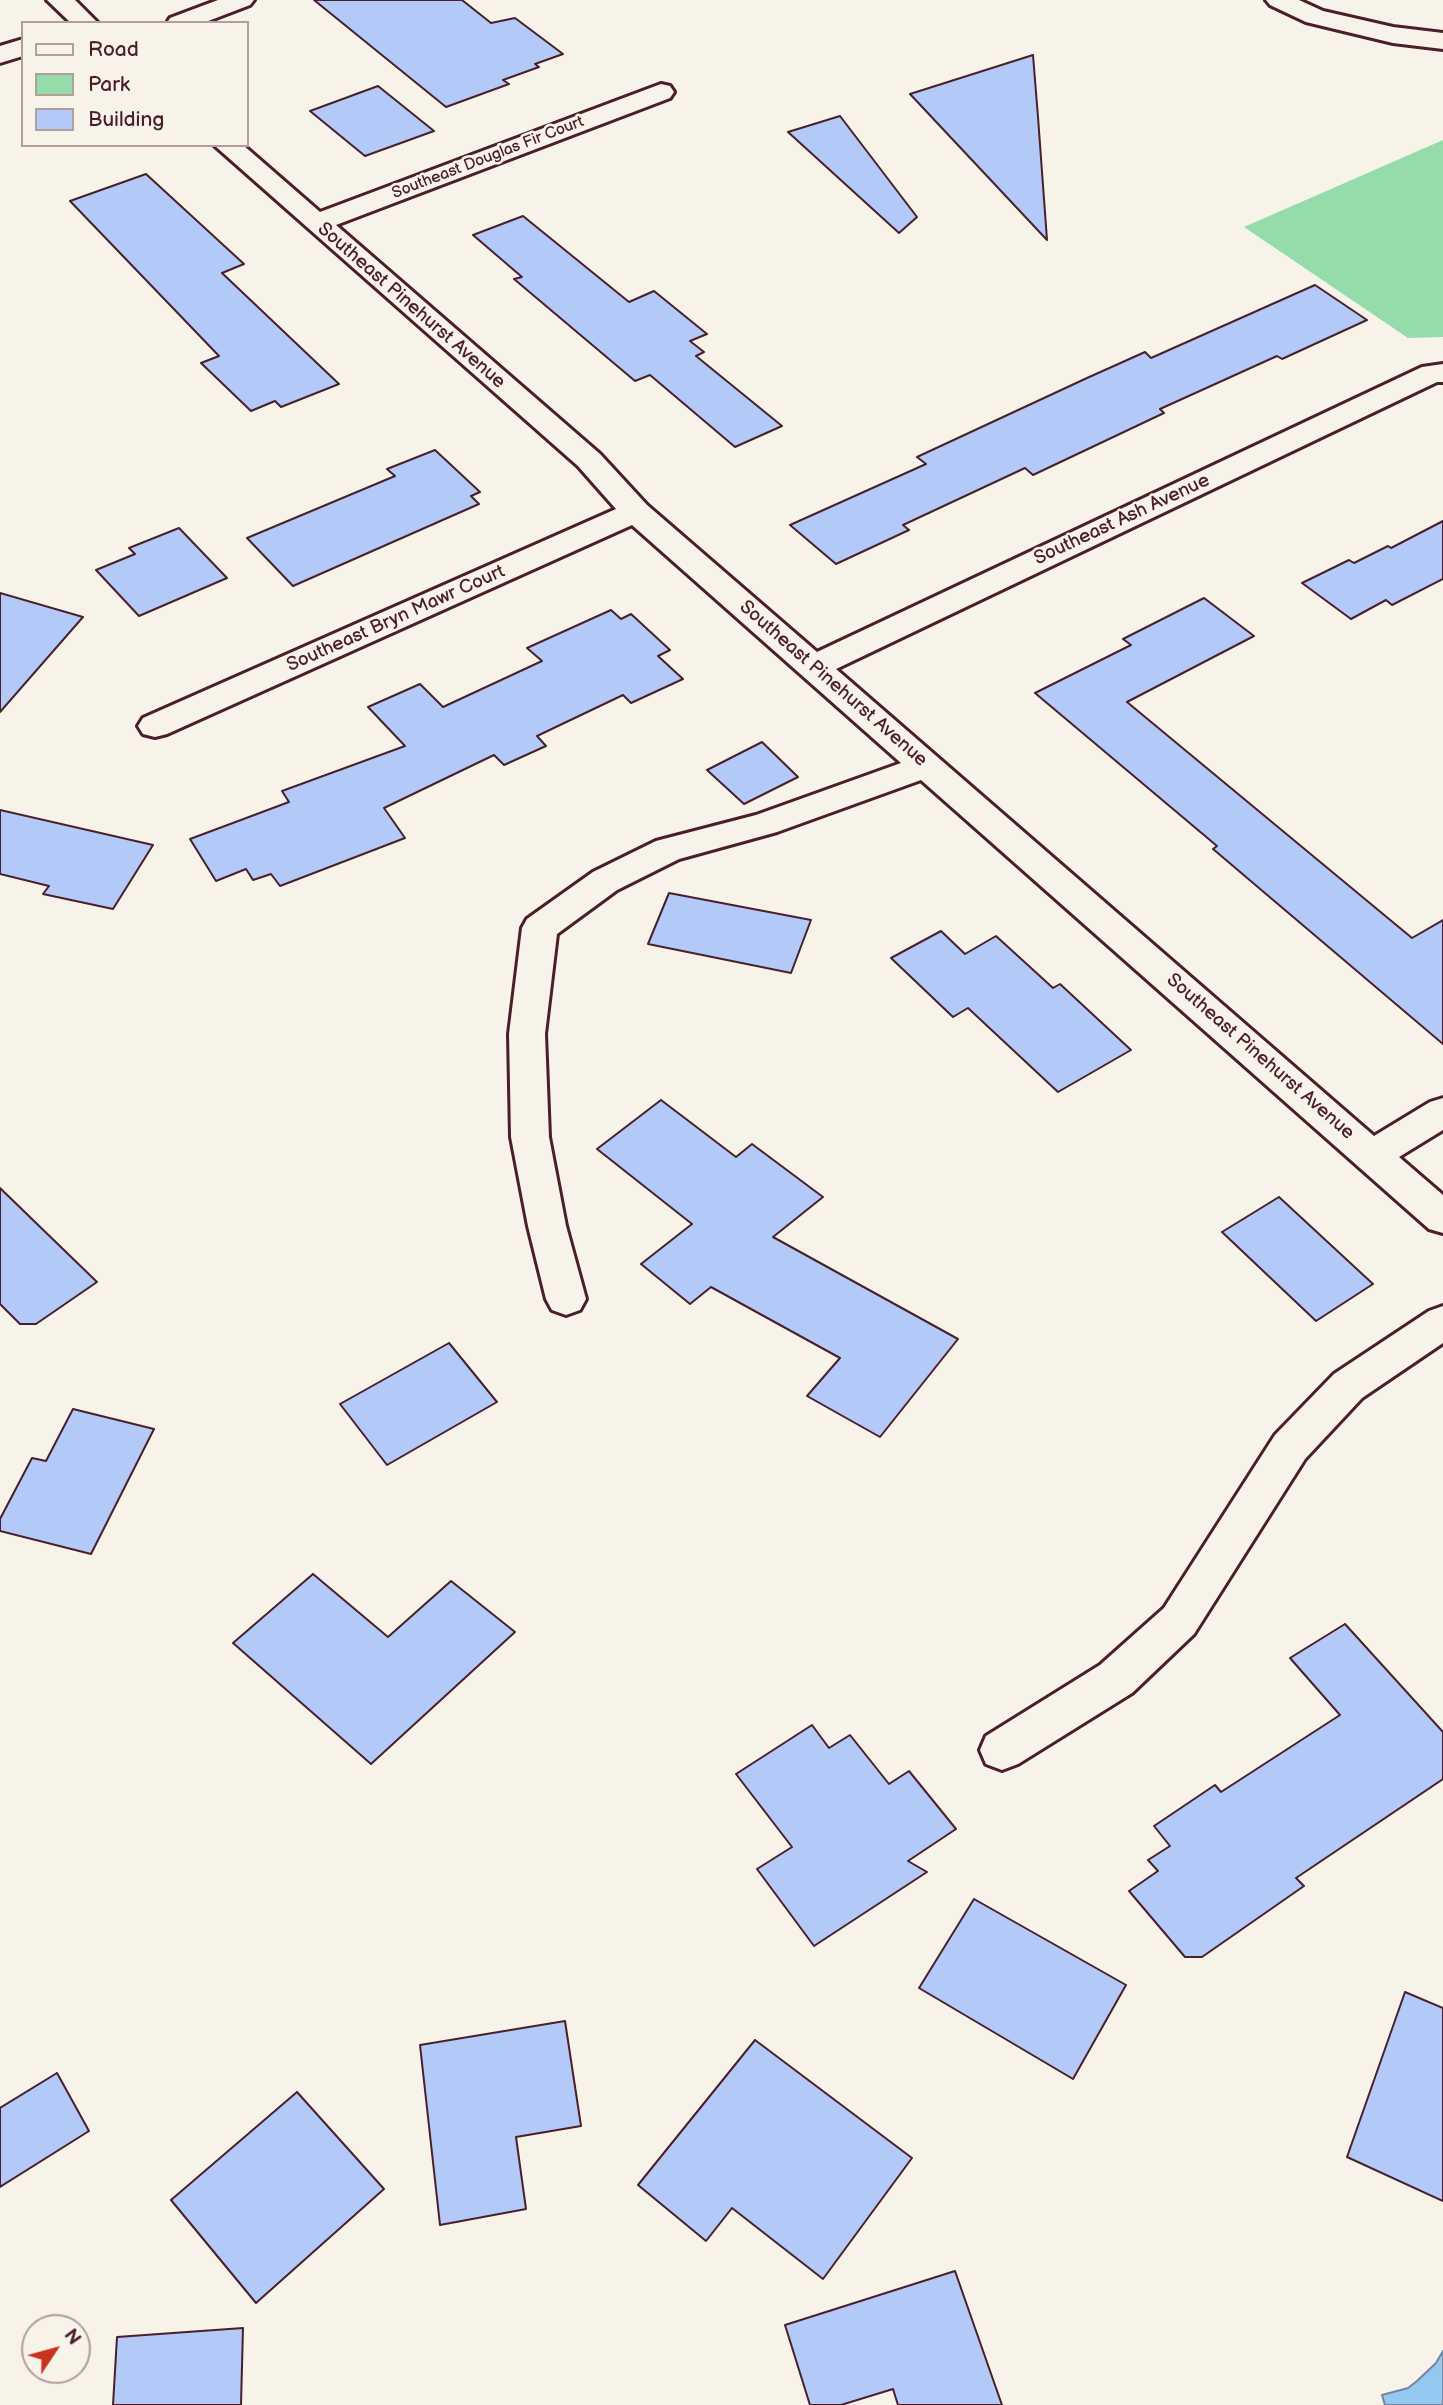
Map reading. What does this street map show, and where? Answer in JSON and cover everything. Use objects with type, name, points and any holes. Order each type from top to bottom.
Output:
[{"type":"street","points":[[60,0],[84,21]]},
{"type":"street","points":[[184,21],[241,0]]},
{"type":"street","points":[[1279,0],[1315,17],[1393,35],[1443,41]]},
{"type":"street","points":[[0,55],[21,48]]},
{"type":"street","name":"Southeast Douglas Fir Court","points":[[316,223],[661,92]]},
{"type":"street","name":"Southeast Pinehurst Avenue","points":[[229,147],[589,460],[636,512],[1443,1218]]},
{"type":"street","name":"Southeast Ash Avenue","points":[[813,667],[1438,373]]},
{"type":"street","name":"Southeast Bryn Mawr Court","points":[[155,726],[636,512]]},
{"type":"street","points":[[566,1299],[547,1226],[530,1137],[527,1034],[540,929],[605,881],[668,850],[765,824],[926,766]]},
{"type":"street","points":[[1372,1155],[1443,1112]]},
{"type":"street","points":[[1002,1750],[1116,1679],[1179,1620],[1290,1447],[1348,1386],[1443,1322]]},
{"type":"green space","points":[[1443,140],[1443,337],[1408,338],[1244,227]]},
{"type":"water","points":[[1443,2351],[1443,2405],[1385,2405],[1382,2395],[1408,2388],[1436,2363]]},
{"type":"building","points":[[314,0],[462,0],[491,23],[515,18],[563,54],[535,64],[539,67],[503,80],[509,84],[446,107]]},
{"type":"building","points":[[1033,55],[1038,117],[1047,240],[910,94]]},
{"type":"building","points":[[378,86],[434,131],[365,156],[310,111]]},
{"type":"building","points":[[840,116],[917,217],[899,233],[788,132]]},
{"type":"building","points":[[146,174],[244,264],[222,273],[339,384],[281,407],[275,401],[251,411],[201,363],[219,356],[70,201]]},
{"type":"building","points":[[523,216],[629,302],[654,291],[707,334],[690,341],[704,352],[696,356],[782,426],[735,447],[650,375],[635,381],[514,279],[522,277],[473,235]]},
{"type":"building","points":[[1315,285],[1367,320],[1282,359],[1277,356],[1160,409],[1164,413],[1033,475],[1025,468],[903,525],[909,530],[836,564],[790,525],[926,464],[917,457],[1087,378],[1145,352],[1151,358]]},
{"type":"building","points":[[435,450],[480,492],[471,496],[479,504],[293,586],[247,538],[395,476],[387,469]]},
{"type":"building","points":[[1443,521],[1443,579],[1392,605],[1386,600],[1351,619],[1302,583],[1349,560],[1354,563],[1388,546],[1391,548]]},
{"type":"building","points":[[179,528],[227,578],[139,616],[96,570],[135,554],[129,548]]},
{"type":"building","points":[[0,593],[83,617],[0,712]]},
{"type":"building","points":[[1204,598],[1254,636],[1127,702],[1412,938],[1443,920],[1443,1044],[1213,849],[1217,846],[1035,693],[1131,645],[1123,639]]},
{"type":"building","points":[[611,610],[621,619],[631,614],[670,650],[658,656],[683,679],[631,703],[623,695],[537,736],[546,746],[504,765],[494,755],[384,808],[405,838],[280,886],[271,874],[253,880],[246,869],[216,881],[190,839],[289,802],[282,791],[405,746],[368,707],[420,684],[443,707],[542,661],[527,648]]},
{"type":"building","points":[[762,742],[798,777],[744,804],[707,770]]},
{"type":"building","points":[[0,810],[153,845],[113,909],[43,894],[49,886],[0,874]]},
{"type":"building","points":[[669,893],[811,920],[791,973],[648,944]]},
{"type":"building","points":[[941,931],[965,954],[996,936],[1053,988],[1060,984],[1131,1050],[1058,1092],[968,1008],[953,1017],[891,958]]},
{"type":"building","points":[[661,1100],[736,1157],[752,1144],[823,1197],[773,1237],[958,1339],[880,1437],[807,1396],[840,1358],[711,1287],[690,1304],[641,1264],[692,1224],[597,1149]]},
{"type":"building","points":[[0,1188],[97,1282],[36,1324],[20,1324],[0,1304]]},
{"type":"building","points":[[1279,1197],[1373,1284],[1316,1321],[1222,1232]]},
{"type":"building","points":[[449,1343],[497,1402],[387,1465],[340,1404]]},
{"type":"building","points":[[73,1409],[154,1429],[91,1554],[0,1531],[0,1519],[32,1458],[46,1461]]},
{"type":"building","points":[[313,1574],[388,1637],[451,1581],[515,1632],[371,1764],[233,1643]]},
{"type":"building","points":[[1345,1624],[1443,1732],[1443,1779],[1296,1878],[1304,1886],[1202,1957],[1185,1957],[1129,1891],[1158,1871],[1148,1860],[1170,1846],[1154,1826],[1215,1785],[1221,1792],[1340,1715],[1290,1658]]},
{"type":"building","points":[[812,1725],[829,1748],[850,1735],[889,1784],[909,1771],[956,1829],[908,1861],[927,1872],[814,1946],[757,1869],[792,1847],[736,1774]]},
{"type":"building","points":[[974,1899],[1126,1985],[1073,2079],[919,1988]]},
{"type":"building","points":[[1405,1992],[1443,2008],[1443,2201],[1347,2157]]},
{"type":"building","points":[[565,2021],[581,2126],[516,2137],[526,2209],[440,2225],[420,2045]]},
{"type":"building","points":[[755,2040],[912,2158],[823,2279],[732,2208],[706,2241],[638,2185]]},
{"type":"building","points":[[57,2073],[89,2131],[0,2187],[0,2108]]},
{"type":"building","points":[[297,2092],[384,2189],[256,2303],[171,2200]]},
{"type":"building","points":[[955,2271],[1002,2405],[898,2405],[893,2389],[841,2405],[810,2405],[785,2325]]},
{"type":"building","points":[[243,2328],[241,2405],[113,2405],[117,2337]]}]
